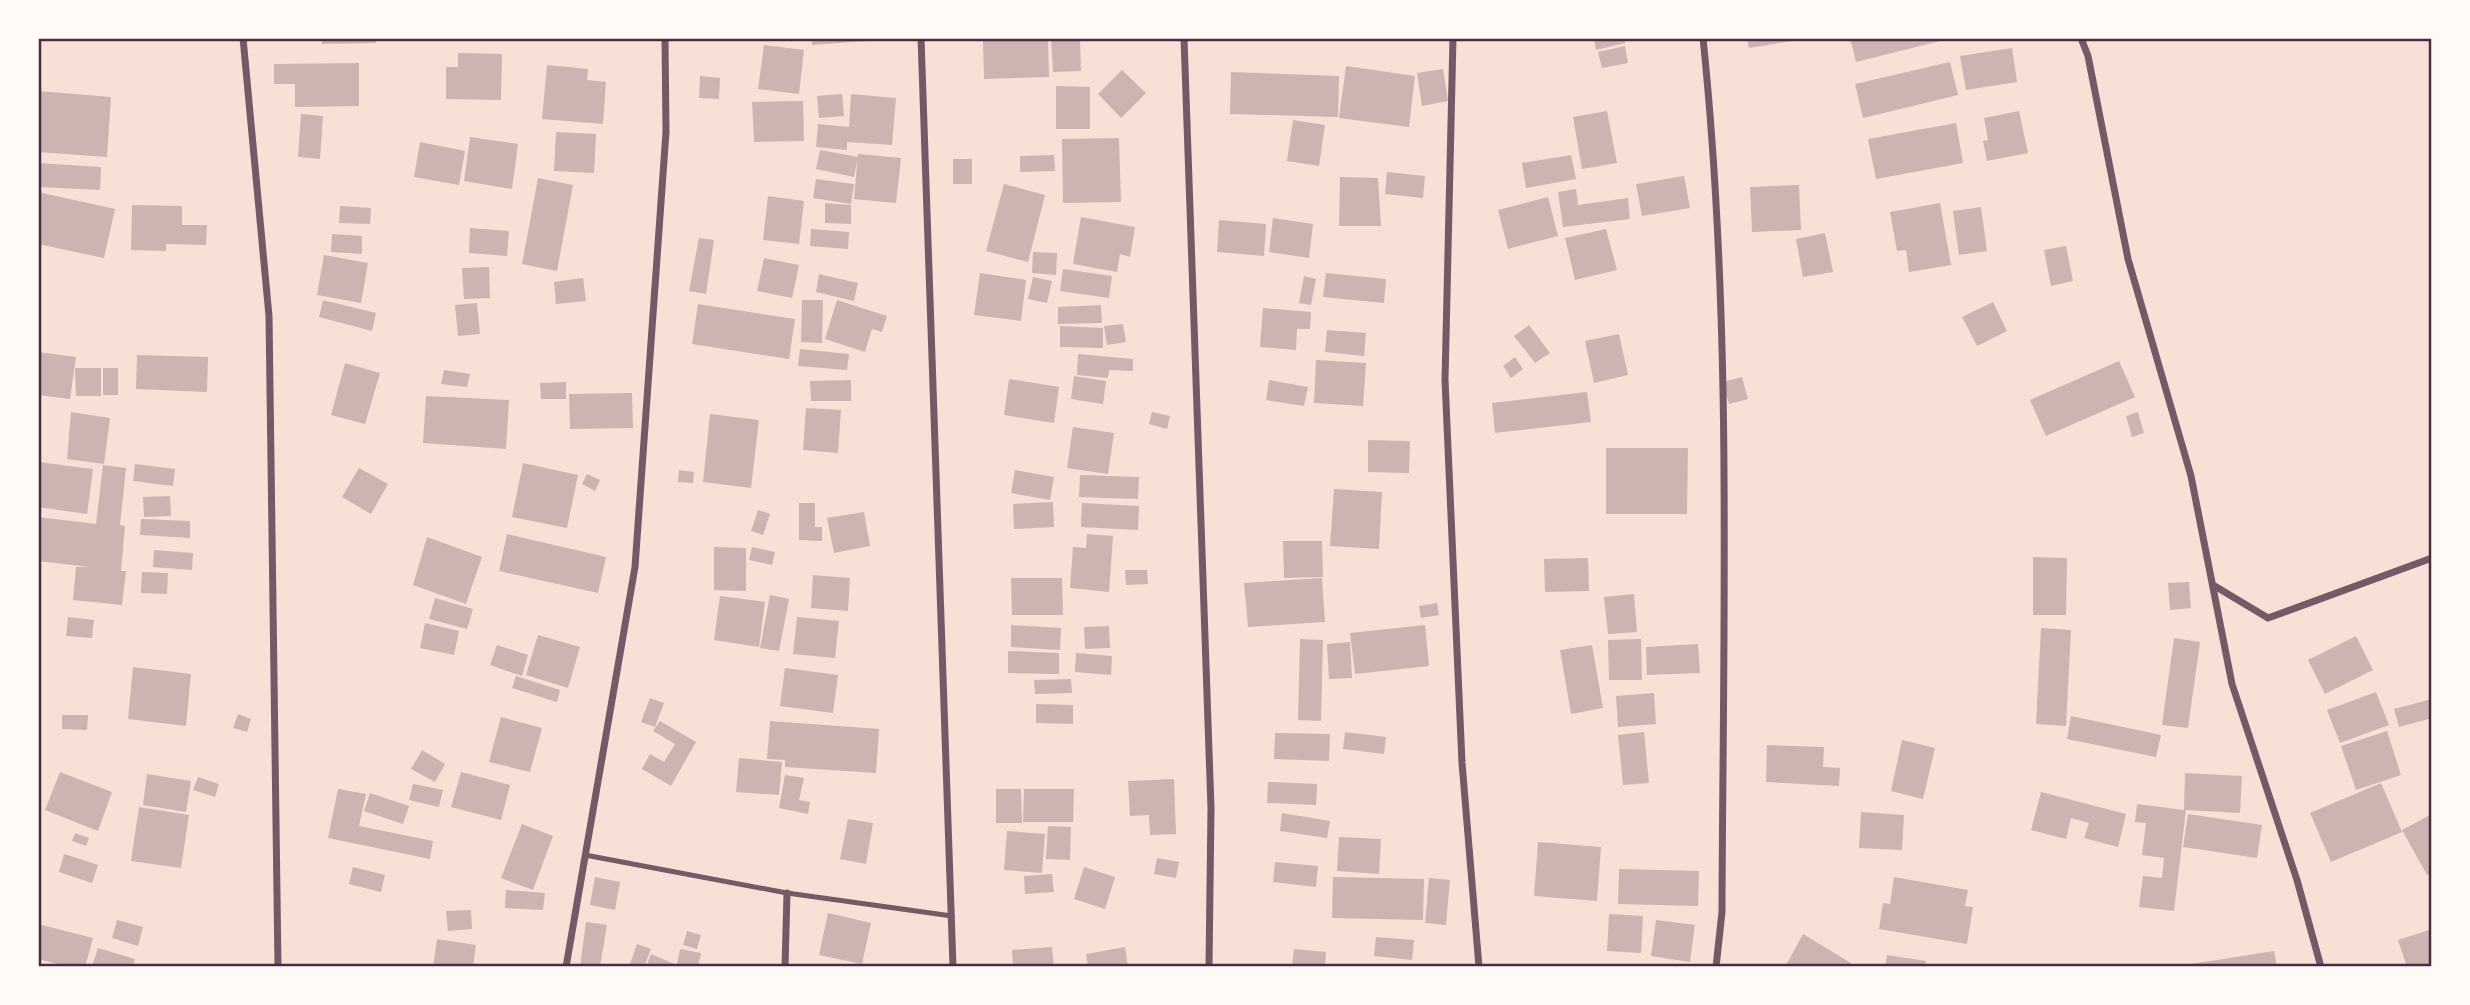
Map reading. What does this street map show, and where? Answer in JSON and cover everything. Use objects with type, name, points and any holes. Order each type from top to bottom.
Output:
[{"type":"street","points":[[243,38],[269,316],[278,967]]},
{"type":"street","points":[[566,967],[635,567],[666,132],[665,38]]},
{"type":"street","points":[[922,38],[953,967]]},
{"type":"street","points":[[1184,38],[1211,808],[1209,967]]},
{"type":"street","points":[[1453,38],[1445,380],[1462,762],[1479,967]]},
{"type":"street","points":[[1703,38],[1714,140],[1726,554],[1721,912],[1716,967]]},
{"type":"street","points":[[2081,38],[2088,56],[2128,259],[2191,476],[2232,684],[2297,880],[2321,967]]},
{"type":"street","points":[[2213,585],[2268,618],[2431,558]]},
{"type":"street","points":[[785,967],[787,893]]},
{"type":"lane","points":[[585,855],[787,893],[952,916]]},
{"type":"building","points":[[322,38],[376,38],[376,43],[322,44]]},
{"type":"building","points":[[812,38],[866,38],[867,41],[812,45]]},
{"type":"building","points":[[1051,38],[1080,38],[1081,71],[1053,72]]},
{"type":"building","points":[[1594,38],[1624,38],[1625,43],[1596,50]]},
{"type":"building","points":[[1747,38],[1798,38],[1798,40],[1749,48]]},
{"type":"building","points":[[1850,38],[1948,38],[1948,39],[1856,62]]},
{"type":"building","points":[[1048,39],[1049,77],[984,79],[983,41]]},
{"type":"building","points":[[764,45],[804,50],[799,94],[758,89]]},
{"type":"building","points":[[1625,46],[1628,63],[1602,68],[1598,52]]},
{"type":"building","points":[[2012,48],[2017,82],[1966,90],[1960,56]]},
{"type":"building","points":[[458,53],[502,54],[501,100],[446,99],[446,67],[458,67]]},
{"type":"building","points":[[1950,62],[1958,95],[1863,118],[1855,84]]},
{"type":"building","points":[[359,63],[359,106],[295,107],[295,84],[274,84],[274,64]]},
{"type":"building","points":[[547,65],[588,69],[587,80],[606,82],[603,124],[542,119]]},
{"type":"building","points":[[1346,66],[1415,76],[1409,127],[1339,118]]},
{"type":"building","points":[[1443,69],[1448,101],[1422,106],[1417,73]]},
{"type":"building","points":[[1122,70],[1146,93],[1121,118],[1098,94]]},
{"type":"building","points":[[1231,72],[1339,76],[1338,117],[1230,114]]},
{"type":"building","points":[[700,76],[720,78],[719,99],[699,98]]},
{"type":"building","points":[[1056,86],[1090,87],[1090,129],[1056,129]]},
{"type":"building","points":[[38,91],[111,97],[107,157],[38,152]]},
{"type":"building","points":[[842,94],[844,116],[819,118],[817,96]]},
{"type":"building","points":[[851,94],[896,98],[892,145],[847,142],[847,150],[816,147],[818,124],[849,127]]},
{"type":"building","points":[[803,101],[804,141],[754,142],[752,102]]},
{"type":"building","points":[[1607,111],[1617,163],[1582,169],[1573,117]]},
{"type":"building","points":[[2019,111],[2028,153],[1987,161],[1983,141],[1988,140],[1984,118]]},
{"type":"building","points":[[301,114],[323,116],[320,159],[298,157]]},
{"type":"building","points":[[1293,120],[1325,125],[1319,166],[1287,161]]},
{"type":"building","points":[[1956,123],[1963,163],[1876,179],[1868,139]]},
{"type":"building","points":[[556,132],[596,134],[594,173],[554,171]]},
{"type":"building","points":[[470,137],[518,144],[512,189],[464,181]]},
{"type":"building","points":[[1119,138],[1121,202],[1063,203],[1062,139]]},
{"type":"building","points":[[420,142],[465,151],[459,185],[414,177]]},
{"type":"building","points":[[820,150],[858,157],[854,177],[816,169]]},
{"type":"building","points":[[858,154],[901,158],[896,203],[854,199]]},
{"type":"building","points":[[1054,155],[1055,171],[1020,172],[1020,156]]},
{"type":"building","points":[[1571,155],[1576,179],[1526,188],[1522,163]]},
{"type":"building","points":[[953,159],[972,159],[972,184],[953,184]]},
{"type":"building","points":[[38,163],[101,167],[100,190],[38,187]]},
{"type":"building","points":[[1387,172],[1425,176],[1423,198],[1385,194]]},
{"type":"building","points":[[1684,176],[1690,208],[1642,216],[1636,184]]},
{"type":"building","points":[[1340,177],[1378,178],[1381,226],[1339,226]]},
{"type":"building","points":[[538,178],[573,185],[557,271],[522,264]]},
{"type":"building","points":[[816,179],[854,184],[851,204],[813,198]]},
{"type":"building","points":[[1004,184],[1045,195],[1028,262],[986,251]]},
{"type":"building","points":[[1799,185],[1801,230],[1752,232],[1750,187]]},
{"type":"building","points":[[1576,189],[1578,205],[1628,198],[1630,219],[1563,227],[1558,192]]},
{"type":"building","points":[[38,192],[115,209],[104,258],[38,244]]},
{"type":"building","points":[[768,196],[804,201],[799,244],[763,240]]},
{"type":"building","points":[[1548,197],[1558,236],[1508,249],[1498,210]]},
{"type":"building","points":[[825,203],[851,205],[851,224],[825,223]]},
{"type":"building","points":[[1940,203],[1951,265],[1909,272],[1906,250],[1897,251],[1890,212]]},
{"type":"building","points":[[132,205],[182,206],[182,225],[207,225],[206,245],[166,244],[166,251],[131,250]]},
{"type":"building","points":[[340,206],[371,208],[370,224],[339,223]]},
{"type":"building","points":[[1981,207],[1987,251],[1959,255],[1953,211]]},
{"type":"building","points":[[1081,217],[1135,227],[1130,257],[1120,254],[1117,272],[1073,264]]},
{"type":"building","points":[[1273,218],[1313,224],[1309,258],[1269,252]]},
{"type":"building","points":[[1219,220],[1266,224],[1264,256],[1217,252]]},
{"type":"building","points":[[470,228],[509,231],[507,256],[469,253]]},
{"type":"building","points":[[811,229],[849,232],[848,249],[810,246]]},
{"type":"building","points":[[1606,229],[1617,270],[1575,280],[1565,238]]},
{"type":"building","points":[[1825,233],[1833,272],[1803,277],[1796,239]]},
{"type":"building","points":[[332,234],[362,236],[362,254],[331,252]]},
{"type":"building","points":[[699,238],[714,240],[706,294],[689,291]]},
{"type":"building","points":[[2066,246],[2073,281],[2051,286],[2044,250]]},
{"type":"building","points":[[1033,252],[1057,253],[1056,275],[1032,273]]},
{"type":"building","points":[[324,255],[368,263],[361,303],[317,295]]},
{"type":"building","points":[[764,258],[799,265],[792,298],[757,291]]},
{"type":"building","points":[[489,267],[490,298],[464,299],[462,268]]},
{"type":"building","points":[[1063,269],[1112,276],[1109,298],[1060,291]]},
{"type":"building","points":[[980,273],[1026,280],[1021,321],[974,315]]},
{"type":"building","points":[[1326,273],[1386,279],[1384,303],[1323,297]]},
{"type":"building","points":[[819,274],[858,283],[854,301],[816,292]]},
{"type":"building","points":[[1304,276],[1316,279],[1311,305],[1299,303]]},
{"type":"building","points":[[1033,277],[1052,281],[1047,303],[1028,299]]},
{"type":"building","points":[[583,278],[586,301],[556,304],[554,282]]},
{"type":"building","points":[[323,300],[376,313],[372,331],[319,317]]},
{"type":"building","points":[[802,300],[823,300],[822,343],[801,342]]},
{"type":"building","points":[[837,300],[887,316],[882,332],[872,329],[865,352],[825,339]]},
{"type":"building","points":[[1993,302],[2007,331],[1977,346],[1962,317]]},
{"type":"building","points":[[477,303],[480,334],[458,336],[455,305]]},
{"type":"building","points":[[698,304],[795,319],[789,359],[692,344]]},
{"type":"building","points":[[1101,305],[1102,323],[1058,324],[1058,307]]},
{"type":"building","points":[[1263,308],[1311,312],[1310,329],[1297,329],[1296,350],[1260,347]]},
{"type":"building","points":[[1123,324],[1126,342],[1107,345],[1104,326]]},
{"type":"building","points":[[1529,325],[1550,353],[1535,363],[1514,336]]},
{"type":"building","points":[[1060,326],[1103,328],[1103,348],[1060,347]]},
{"type":"building","points":[[1327,330],[1366,333],[1364,356],[1325,352]]},
{"type":"building","points":[[1619,334],[1628,375],[1594,383],[1585,341]]},
{"type":"building","points":[[800,349],[849,354],[847,370],[798,366]]},
{"type":"building","points":[[38,352],[76,357],[70,399],[38,395]]},
{"type":"building","points":[[1078,354],[1133,359],[1133,371],[1109,370],[1108,378],[1077,375]]},
{"type":"building","points":[[137,355],[208,357],[207,392],[136,389]]},
{"type":"building","points":[[1515,357],[1523,369],[1511,378],[1503,366]]},
{"type":"building","points":[[1316,360],[1366,363],[1363,406],[1314,403]]},
{"type":"building","points":[[2119,361],[2135,397],[2046,436],[2030,400]]},
{"type":"building","points":[[345,363],[380,373],[365,424],[331,415]]},
{"type":"building","points":[[75,368],[101,368],[101,396],[76,396]]},
{"type":"building","points":[[103,368],[118,368],[118,395],[103,395]]},
{"type":"building","points":[[444,370],[470,374],[467,387],[441,384]]},
{"type":"building","points":[[1074,376],[1106,381],[1103,404],[1071,399]]},
{"type":"building","points":[[1742,377],[1748,399],[1729,404],[1723,382]]},
{"type":"building","points":[[1009,379],[1059,387],[1054,423],[1004,415]]},
{"type":"building","points":[[851,380],[851,401],[811,401],[810,381]]},
{"type":"building","points":[[1269,380],[1308,387],[1304,406],[1266,400]]},
{"type":"building","points":[[566,382],[566,399],[541,399],[540,383]]},
{"type":"building","points":[[1587,392],[1591,422],[1495,433],[1492,403]]},
{"type":"building","points":[[632,393],[633,428],[570,429],[569,394]]},
{"type":"building","points":[[426,396],[509,400],[506,449],[423,443]]},
{"type":"building","points":[[806,408],[841,410],[838,453],[803,450]]},
{"type":"building","points":[[71,412],[110,418],[104,464],[67,459]]},
{"type":"building","points":[[1152,412],[1170,416],[1167,429],[1149,424]]},
{"type":"building","points":[[2138,412],[2144,433],[2132,437],[2126,416]]},
{"type":"building","points":[[710,414],[759,420],[751,488],[703,482]]},
{"type":"building","points":[[1073,427],[1114,433],[1108,474],[1067,468]]},
{"type":"building","points":[[1368,440],[1410,441],[1409,473],[1368,472]]},
{"type":"building","points":[[1606,448],[1688,448],[1687,514],[1606,514]]},
{"type":"building","points":[[38,462],[93,469],[87,514],[38,507]]},
{"type":"building","points":[[523,463],[578,475],[567,528],[512,517]]},
{"type":"building","points":[[135,464],[175,469],[173,486],[133,481]]},
{"type":"building","points":[[103,465],[126,468],[120,525],[125,526],[121,571],[126,571],[122,605],[73,600],[76,567],[89,567],[38,561],[38,517],[96,524]]},
{"type":"building","points":[[359,468],[388,484],[371,514],[342,497]]},
{"type":"building","points":[[679,470],[694,472],[693,483],[678,482]]},
{"type":"building","points":[[1015,470],[1054,477],[1050,500],[1011,493]]},
{"type":"building","points":[[587,474],[600,480],[595,491],[582,484]]},
{"type":"building","points":[[1080,475],[1139,477],[1138,499],[1079,497]]},
{"type":"building","points":[[1334,489],[1382,492],[1379,549],[1330,546]]},
{"type":"building","points":[[170,496],[171,516],[144,517],[143,497]]},
{"type":"building","points":[[1053,502],[1054,527],[1014,529],[1013,504]]},
{"type":"building","points":[[799,503],[815,503],[815,527],[822,527],[822,541],[799,540]]},
{"type":"building","points":[[1082,503],[1139,506],[1138,530],[1081,527]]},
{"type":"building","points":[[758,510],[770,514],[763,535],[751,531]]},
{"type":"building","points":[[864,512],[870,546],[834,553],[827,518]]},
{"type":"building","points":[[141,519],[190,521],[190,538],[140,535]]},
{"type":"building","points":[[507,534],[606,557],[598,593],[499,571]]},
{"type":"building","points":[[1087,534],[1113,536],[1109,592],[1070,588],[1073,547],[1086,548]]},
{"type":"building","points":[[427,537],[482,557],[466,604],[413,585]]},
{"type":"building","points":[[1283,541],[1322,541],[1323,577],[1284,578]]},
{"type":"building","points":[[714,547],[746,548],[746,591],[714,590]]},
{"type":"building","points":[[752,547],[775,552],[772,565],[749,560]]},
{"type":"building","points":[[154,550],[193,553],[192,570],[153,567]]},
{"type":"building","points":[[2033,557],[2067,558],[2066,615],[2033,615]]},
{"type":"building","points":[[1588,558],[1589,591],[1545,592],[1544,559]]},
{"type":"building","points":[[1125,570],[1147,570],[1148,584],[1126,585]]},
{"type":"building","points":[[142,572],[168,573],[167,594],[141,593]]},
{"type":"building","points":[[813,575],[850,578],[848,611],[811,608]]},
{"type":"building","points":[[1011,578],[1062,578],[1063,615],[1012,615]]},
{"type":"building","points":[[1322,578],[1325,622],[1248,627],[1244,583]]},
{"type":"building","points":[[2189,582],[2191,608],[2170,610],[2168,583]]},
{"type":"building","points":[[1634,594],[1637,632],[1608,634],[1604,597]]},
{"type":"building","points":[[770,595],[789,599],[779,651],[760,648]]},
{"type":"building","points":[[720,596],[765,602],[759,647],[714,640]]},
{"type":"building","points":[[435,598],[473,609],[467,629],[429,619]]},
{"type":"building","points":[[1437,603],[1439,615],[1421,618],[1419,606]]},
{"type":"building","points":[[68,617],[94,620],[92,638],[66,636]]},
{"type":"building","points":[[797,617],[839,621],[835,658],[793,654]]},
{"type":"building","points":[[425,623],[459,631],[454,655],[420,648]]},
{"type":"building","points":[[1011,625],[1061,628],[1060,650],[1011,647]]},
{"type":"building","points":[[1425,625],[1429,666],[1355,674],[1350,633]]},
{"type":"building","points":[[1109,626],[1110,648],[1085,649],[1084,627]]},
{"type":"building","points":[[2041,628],[2071,630],[2066,726],[2036,724]]},
{"type":"building","points":[[538,635],[580,647],[568,688],[526,675]]},
{"type":"building","points":[[2356,636],[2373,670],[2325,694],[2308,660]]},
{"type":"building","points":[[2174,638],[2200,642],[2188,728],[2162,725]]},
{"type":"building","points":[[1300,639],[1323,640],[1321,721],[1298,720]]},
{"type":"building","points":[[1641,639],[1642,680],[1609,680],[1608,640]]},
{"type":"building","points":[[1350,642],[1352,678],[1329,679],[1327,644]]},
{"type":"building","points":[[1698,644],[1700,673],[1647,675],[1646,647]]},
{"type":"building","points":[[497,645],[528,655],[522,676],[490,665]]},
{"type":"building","points":[[1592,645],[1603,708],[1571,714],[1560,650]]},
{"type":"building","points":[[1008,651],[1059,653],[1059,674],[1008,673]]},
{"type":"building","points":[[1076,653],[1112,656],[1111,675],[1075,672]]},
{"type":"building","points":[[133,667],[191,674],[186,726],[128,719]]},
{"type":"building","points":[[785,668],[838,675],[833,713],[780,706]]},
{"type":"building","points":[[516,676],[560,690],[557,702],[512,688]]},
{"type":"building","points":[[1071,679],[1072,693],[1035,694],[1034,680]]},
{"type":"building","points":[[2376,692],[2389,725],[2340,743],[2327,710]]},
{"type":"building","points":[[1654,693],[1656,724],[1618,727],[1616,696]]},
{"type":"building","points":[[650,698],[664,703],[655,727],[641,722]]},
{"type":"building","points":[[2432,699],[2432,718],[2399,727],[2394,709]]},
{"type":"building","points":[[1036,704],[1073,705],[1073,724],[1036,723]]},
{"type":"building","points":[[238,714],[251,719],[247,732],[233,728]]},
{"type":"building","points":[[62,715],[88,715],[87,730],[62,729]]},
{"type":"building","points":[[2071,716],[2161,735],[2156,757],[2067,739]]},
{"type":"building","points":[[501,717],[542,728],[530,772],[489,762]]},
{"type":"building","points":[[660,721],[696,742],[671,786],[642,769],[650,754],[664,762],[675,744],[653,731]]},
{"type":"building","points":[[770,721],[879,729],[876,773],[785,767],[785,760],[767,759]]},
{"type":"building","points":[[2387,731],[2401,775],[2356,790],[2341,746]]},
{"type":"building","points":[[1345,732],[1386,737],[1384,754],[1343,749]]},
{"type":"building","points":[[1644,732],[1649,783],[1623,785],[1618,735]]},
{"type":"building","points":[[1275,733],[1330,734],[1329,761],[1274,759]]},
{"type":"building","points":[[1902,740],[1935,748],[1923,799],[1891,791]]},
{"type":"building","points":[[1767,745],[1824,747],[1823,767],[1840,768],[1839,786],[1766,782]]},
{"type":"building","points":[[422,750],[445,764],[435,782],[411,769]]},
{"type":"building","points":[[739,758],[782,762],[779,795],[736,792]]},
{"type":"building","points":[[60,772],[112,792],[98,831],[45,810]]},
{"type":"building","points":[[461,772],[510,785],[501,820],[451,807]]},
{"type":"building","points":[[2185,773],[2242,776],[2240,813],[2186,810],[2174,911],[2139,907],[2143,876],[2162,878],[2164,858],[2142,855],[2146,823],[2135,822],[2137,804],[2184,810]]},
{"type":"building","points":[[147,774],[191,781],[186,812],[143,805]]},
{"type":"building","points":[[785,775],[804,778],[799,800],[810,802],[808,814],[779,808]]},
{"type":"building","points":[[198,777],[219,784],[215,797],[193,790]]},
{"type":"building","points":[[1174,779],[1176,834],[1150,835],[1149,815],[1130,816],[1128,781]]},
{"type":"building","points":[[1268,782],[1317,784],[1316,805],[1267,803]]},
{"type":"building","points":[[2381,783],[2402,832],[2331,862],[2310,813]]},
{"type":"building","points":[[413,784],[443,790],[439,807],[409,800]]},
{"type":"building","points":[[338,789],[366,794],[359,826],[433,841],[430,859],[328,838]]},
{"type":"building","points":[[996,789],[1021,789],[1022,823],[996,823]]},
{"type":"building","points":[[1024,789],[1074,789],[1073,822],[1023,822]]},
{"type":"building","points":[[2041,792],[2126,814],[2118,847],[2084,838],[2089,823],[2071,818],[2066,839],[2031,830]]},
{"type":"building","points":[[370,793],[409,806],[403,824],[364,811]]},
{"type":"building","points":[[139,807],[189,815],[181,868],[131,861]]},
{"type":"building","points":[[1861,812],[1904,815],[1902,850],[1859,848]]},
{"type":"building","points":[[1282,813],[1330,821],[1327,838],[1280,831]]},
{"type":"building","points":[[2188,814],[2262,825],[2257,858],[2183,847]]},
{"type":"building","points":[[2432,814],[2432,873],[2427,875],[2402,830]]},
{"type":"building","points":[[848,819],[873,823],[866,864],[840,859]]},
{"type":"building","points":[[522,824],[553,836],[533,890],[501,878]]},
{"type":"building","points":[[1048,826],[1071,827],[1070,860],[1046,859]]},
{"type":"building","points":[[1007,831],[1045,834],[1042,873],[1004,870]]},
{"type":"building","points":[[75,833],[89,838],[86,846],[72,841]]},
{"type":"building","points":[[1339,837],[1381,839],[1379,874],[1337,871]]},
{"type":"building","points":[[1538,842],[1601,847],[1597,901],[1534,896]]},
{"type":"building","points":[[64,854],[98,865],[92,883],[59,872]]},
{"type":"building","points":[[1157,858],[1179,862],[1176,878],[1154,874]]},
{"type":"building","points":[[1275,862],[1318,866],[1316,887],[1273,882]]},
{"type":"building","points":[[353,867],[385,875],[381,892],[349,884]]},
{"type":"building","points":[[1084,867],[1115,877],[1105,909],[1074,899]]},
{"type":"building","points":[[1619,869],[1699,871],[1698,906],[1618,904]]},
{"type":"building","points":[[1052,874],[1054,892],[1025,894],[1024,876]]},
{"type":"building","points":[[595,877],[620,882],[615,910],[590,905]]},
{"type":"building","points":[[1333,877],[1424,879],[1423,920],[1332,918]]},
{"type":"building","points":[[1894,877],[1968,890],[1965,906],[1973,907],[1967,944],[1879,929],[1883,903],[1890,904]]},
{"type":"building","points":[[1429,878],[1450,880],[1446,925],[1425,923]]},
{"type":"building","points":[[506,890],[545,893],[543,910],[505,908]]},
{"type":"building","points":[[471,910],[472,929],[448,931],[446,911]]},
{"type":"building","points":[[828,913],[871,923],[862,964],[819,955]]},
{"type":"building","points":[[1609,914],[1643,916],[1641,953],[1607,951]]},
{"type":"building","points":[[117,920],[143,927],[138,946],[112,938]]},
{"type":"building","points":[[1656,920],[1695,925],[1690,962],[1651,956]]},
{"type":"building","points":[[586,922],[607,925],[600,967],[580,967]]},
{"type":"building","points":[[38,924],[93,938],[85,967],[69,967],[38,959]]},
{"type":"building","points":[[2429,930],[2432,967],[2407,967],[2398,940]]},
{"type":"building","points":[[687,931],[701,935],[697,949],[683,945]]},
{"type":"building","points":[[1803,934],[1851,963],[1849,967],[1785,967]]},
{"type":"building","points":[[1376,937],[1414,940],[1412,960],[1374,956]]},
{"type":"building","points":[[437,939],[476,945],[473,967],[433,967]]},
{"type":"building","points":[[637,944],[651,949],[644,967],[629,967]]},
{"type":"building","points":[[1052,947],[1054,967],[1013,967],[1012,950]]},
{"type":"building","points":[[1125,947],[1128,967],[1088,967],[1086,954]]},
{"type":"building","points":[[98,948],[135,959],[133,967],[92,966]]},
{"type":"building","points":[[680,949],[701,953],[698,967],[646,967],[651,954],[677,965]]},
{"type":"building","points":[[1294,949],[1326,952],[1325,967],[1292,967]]},
{"type":"building","points":[[2274,951],[2277,967],[2191,967],[2191,964]]},
{"type":"building","points":[[1887,955],[1926,961],[1925,967],[1885,967]]}]
